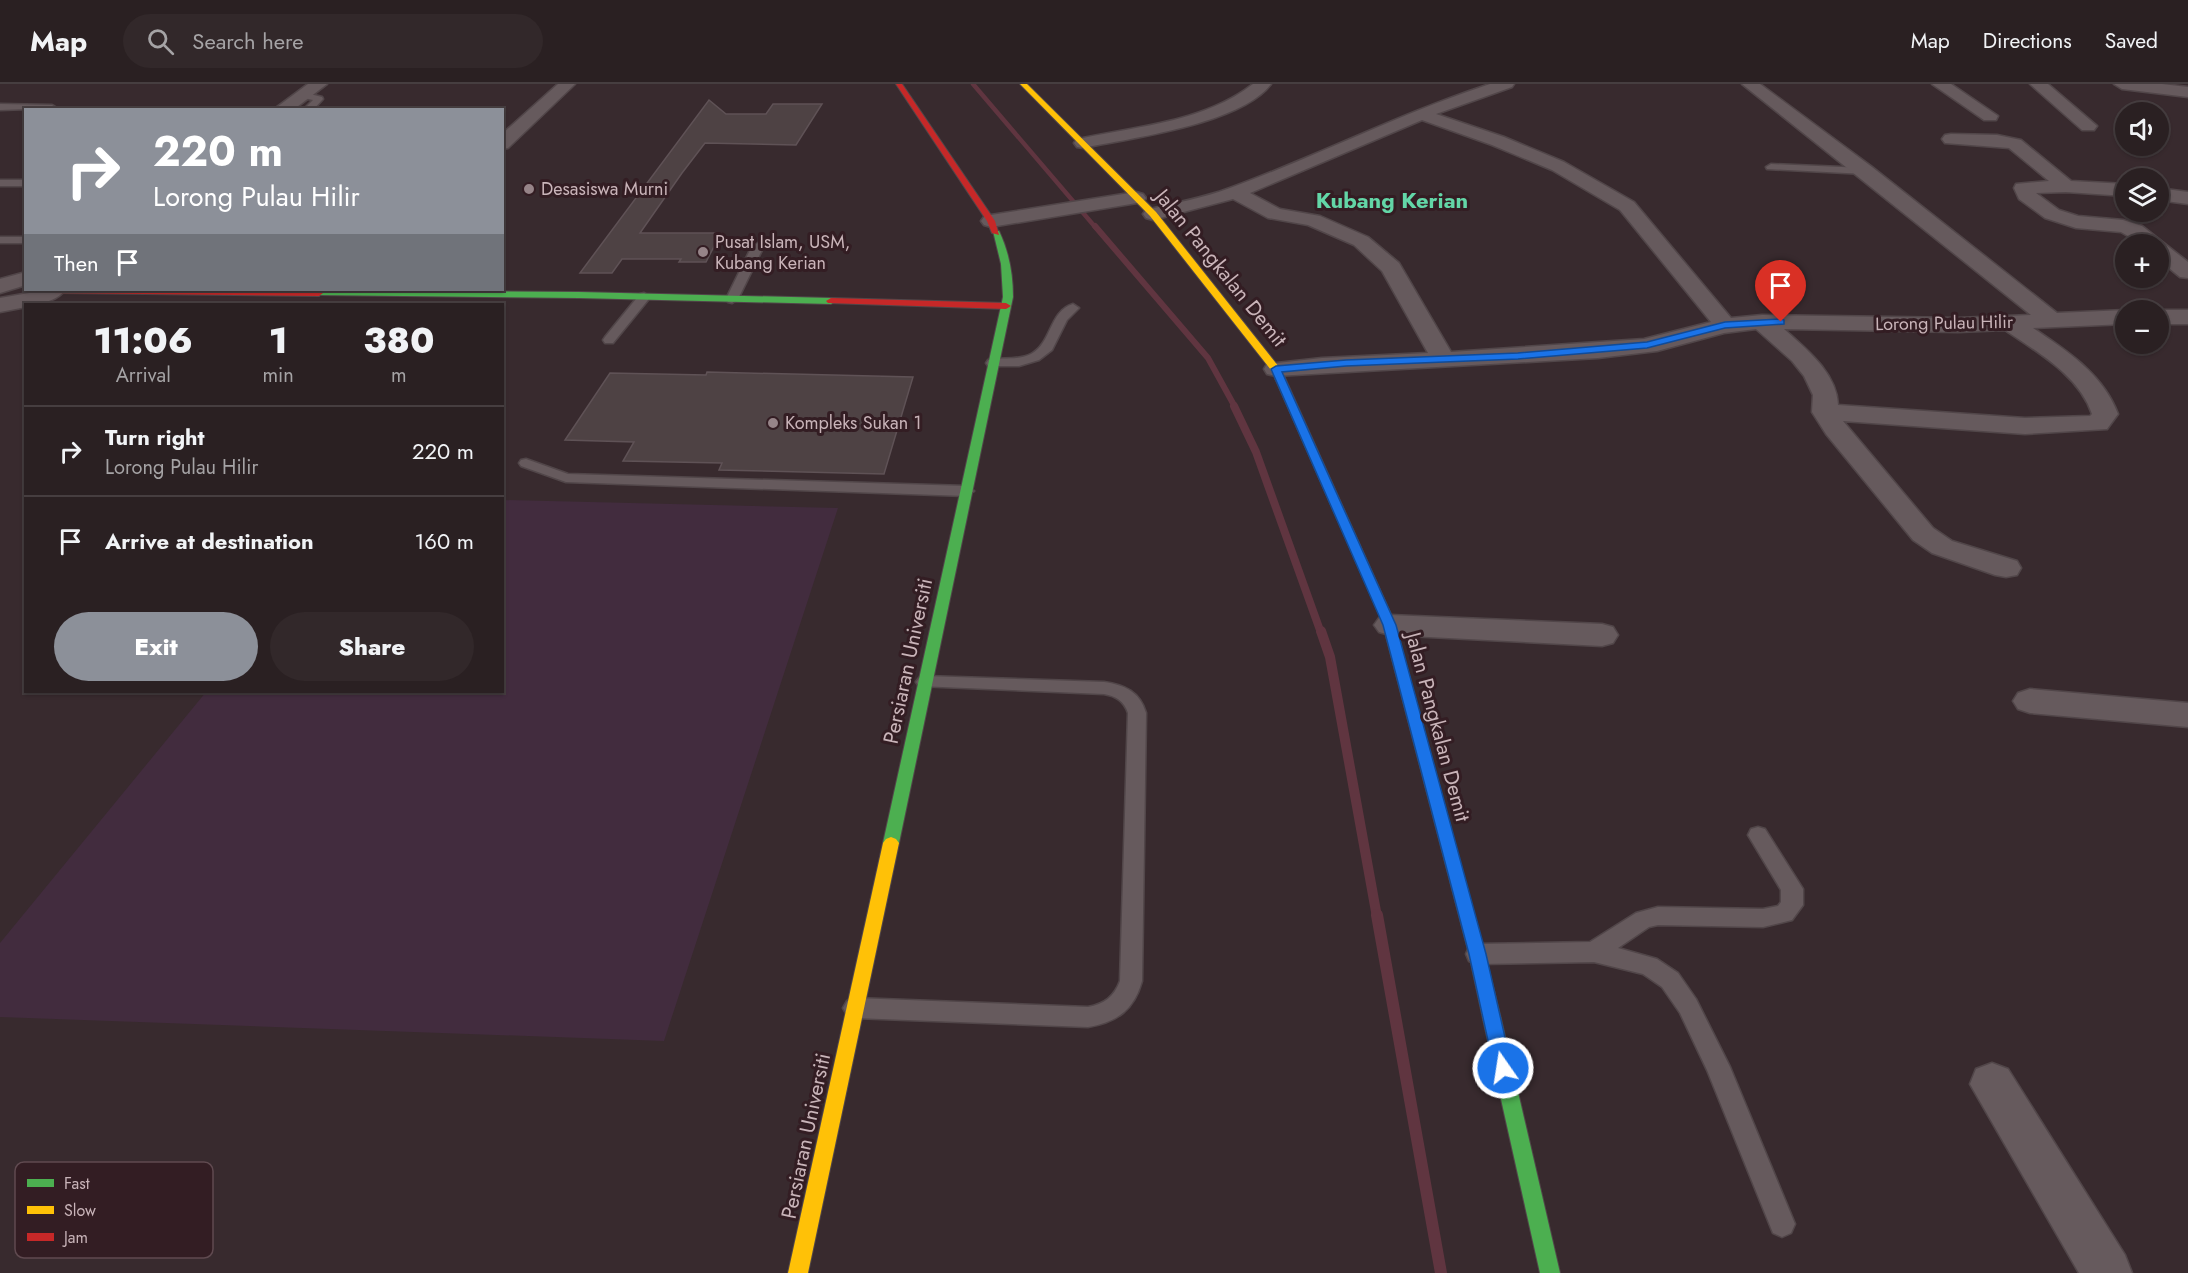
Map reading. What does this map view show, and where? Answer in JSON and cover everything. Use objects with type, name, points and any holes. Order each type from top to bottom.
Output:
[{"type":"street","points":[[287,108],[305,102],[318,84]]},
{"type":"street","points":[[504,142],[567,84]]},
{"type":"street","name":"Persiaran Universiti","points":[[798,1273],[1006,306],[1009,277],[1006,258],[991,221],[899,84]]},
{"type":"street","name":"Jalan Pangkalan Demit","points":[[1023,84],[1153,214],[1276,369],[1390,625],[1477,954],[1550,1273]]},
{"type":"street","points":[[1083,143],[1199,119],[1248,96],[1263,84]]},
{"type":"street","points":[[1153,214],[1235,193],[1424,115],[1440,106],[1506,84]]},
{"type":"street","points":[[1749,84],[1865,171],[2050,319]]},
{"type":"street","points":[[1940,84],[1990,116]]},
{"type":"street","points":[[2038,84],[2088,126]]},
{"type":"street","points":[[2122,84],[2188,92]]},
{"type":"street","points":[[1424,115],[1498,141],[1558,166],[1627,206],[1725,325]]},
{"type":"street","points":[[1951,139],[2015,144],[2066,186]]},
{"type":"street","points":[[2115,189],[2066,186],[2023,188],[2052,214],[2062,218],[2091,224],[2123,226],[2140,234]]},
{"type":"street","points":[[1235,193],[1275,214],[1313,220],[1361,241],[1391,268],[1443,359]]},
{"type":"street","points":[[2169,195],[2188,198]]},
{"type":"street","points":[[991,221],[1136,198]]},
{"type":"street","points":[[2169,257],[2188,272]]},
{"type":"street","points":[[0,286],[24,279]]},
{"type":"street","points":[[0,305],[35,299],[52,291]]},
{"type":"street","points":[[346,291],[1006,306]]},
{"type":"street","name":"Lorong Pulau Hilir","points":[[1276,369],[1346,363],[1518,356],[1647,345],[1725,325],[1762,322],[2012,324],[2050,319],[2115,317]]},
{"type":"street","points":[[2169,317],[2188,317]]},
{"type":"street","points":[[1762,322],[1800,356],[1815,374],[1825,395],[1825,412],[1839,434],[1923,534],[1942,547],[2007,568]]},
{"type":"street","points":[[1825,412],[2025,426],[2098,424],[2105,414],[2103,403],[2086,383],[2058,357],[2012,324]]},
{"type":"street","points":[[1390,625],[1602,636]]},
{"type":"street","points":[[2030,701],[2188,715]]},
{"type":"street","points":[[1992,1084],[2107,1273]]},
{"type":"lane","points":[[0,107],[52,108]]},
{"type":"lane","points":[[1771,167],[1865,171]]},
{"type":"lane","points":[[0,183],[24,183]]},
{"type":"lane","points":[[0,240],[24,240]]},
{"type":"lane","points":[[732,299],[758,246]]},
{"type":"lane","points":[[609,340],[644,297]]},
{"type":"lane","points":[[993,363],[1021,362],[1035,358],[1051,340],[1062,315],[1072,308]]},
{"type":"lane","points":[[526,463],[566,478],[966,491]]},
{"type":"lane","points":[[855,1008],[1088,1017],[1104,1015],[1118,1007],[1128,995],[1131,981],[1137,712],[1135,703],[1128,695],[1104,688],[925,682]]},
{"type":"lane","points":[[1594,952],[1644,919],[1658,916],[1763,918],[1784,914],[1792,905],[1792,889],[1758,835]]},
{"type":"lane","points":[[1477,954],[1594,952],[1649,966],[1670,980],[1688,1006],[1718,1067],[1782,1224]]},
{"type":"shaded area","points":[[504,500],[838,508],[664,1041],[0,1017],[0,943],[205,693],[504,693]]},
{"type":"building","points":[[709,100],[726,114],[766,114],[773,104],[822,104],[796,145],[705,143],[640,233],[721,233],[706,262],[679,262],[681,259],[622,259],[612,273],[580,273]]},
{"type":"building","name":"Kompleks Sukan 1","points":[[707,372],[913,377],[884,474],[719,470],[722,463],[623,461],[634,442],[565,440],[610,373],[706,375]]},
{"type":"waterway","points":[[973,84],[1096,228]]},
{"type":"waterway","points":[[1095,226],[1208,358],[1235,407]]},
{"type":"waterway","points":[[1234,406],[1256,452],[1321,633]]},
{"type":"waterway","points":[[1321,631],[1330,657],[1377,917]]},
{"type":"waterway","points":[[1377,915],[1441,1273]]},
{"type":"traffic: fast","points":[[891,843],[1008,297],[1006,264],[996,233]]},
{"type":"traffic: fast","points":[[319,293],[579,295],[831,301]]},
{"type":"traffic: fast","points":[[1492,1019],[1550,1273]]},
{"type":"traffic: slow","points":[[1023,84],[1153,214],[1276,369],[1280,378]]},
{"type":"traffic: slow","points":[[1388,621],[1477,954],[1492,1019]]},
{"type":"traffic: slow","points":[[798,1273],[891,843]]},
{"type":"traffic: jam","points":[[899,84],[991,221],[996,233]]},
{"type":"traffic: jam","points":[[142,291],[319,293]]},
{"type":"traffic: jam","points":[[831,301],[1006,306]]},
{"type":"traffic: jam","points":[[1280,378],[1388,621]]},
{"type":"place","name":"Desasiswa Murni","points":[[529,189]]},
{"type":"place","name":"Pusat Islam, USM, Kubang Kerian","points":[[703,252]]},
{"type":"place","name":"Kompleks Sukan 1","points":[[773,423]]},
{"type":"district","name":"Kubang Kerian","points":[[1392,200]]},
{"type":"route","points":[[1503,1068],[1477,954],[1390,625],[1276,369],[1346,363],[1518,356],[1647,345],[1725,325],[1781,322]]}]
